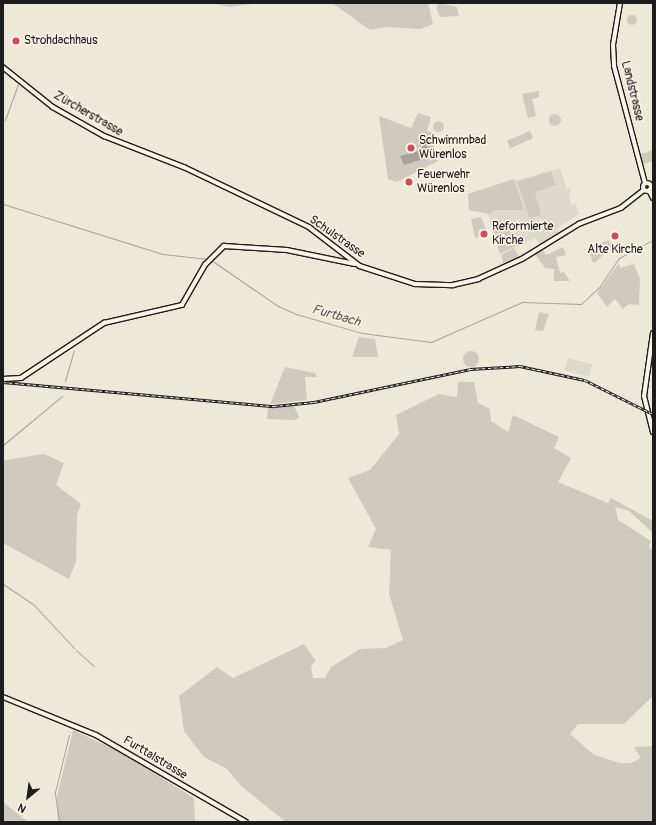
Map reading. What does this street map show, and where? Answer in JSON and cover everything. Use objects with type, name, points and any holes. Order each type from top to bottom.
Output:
[{"type":"main road","name":"Landstrasse","points":[[620,3],[613,48],[614,66],[645,183]]},
{"type":"main road","points":[[645,183],[651,186],[646,190]]},
{"type":"main road","points":[[645,183],[646,190],[653,198]]},
{"type":"main road","points":[[653,333],[644,396],[653,432]]},
{"type":"main road","name":"Furttalstrasse","points":[[3,697],[106,740],[246,822]]},
{"type":"street","name":"Zürcherstrasse","points":[[3,67],[55,108],[127,147]]},
{"type":"street","name":"Schulstrasse","points":[[127,147],[184,167],[309,227],[355,264],[415,284],[440,286],[469,282],[522,259],[579,224],[621,208],[646,190]]},
{"type":"street","points":[[3,379],[21,378],[104,323],[182,305],[210,259],[224,246],[240,245],[355,264]]},
{"type":"shaded area","points":[[212,3],[259,3],[229,7]]},
{"type":"shaded area","points":[[332,3],[428,3],[433,24],[420,29],[386,27],[370,30]]},
{"type":"shaded area","points":[[439,3],[457,7],[459,16],[440,17],[436,8]]},
{"type":"shaded area","points":[[630,15],[634,15],[636,16],[636,24],[630,25],[627,22],[627,18]]},
{"type":"shaded area","points":[[539,91],[539,97],[532,99],[536,116],[528,118],[522,94]]},
{"type":"shaded area","name":"Schwimmbad Würenlos","points":[[418,113],[431,117],[427,131],[436,134],[432,139],[438,161],[397,182],[388,179],[379,116],[411,128]]},
{"type":"shaded area","points":[[555,114],[559,116],[561,120],[559,124],[555,126],[551,124],[549,120],[551,116]]},
{"type":"shaded area","points":[[436,121],[440,121],[442,122],[442,130],[436,131],[433,128],[433,124]]},
{"type":"shaded area","points":[[530,131],[533,138],[510,148],[507,141]]},
{"type":"shaded area","points":[[419,141],[427,142],[430,150],[423,153]]},
{"type":"shaded area","points":[[653,150],[653,161],[641,165],[639,155]]},
{"type":"shaded area","points":[[419,151],[420,160],[404,165],[400,156]]},
{"type":"shaded area","points":[[560,168],[567,189],[572,188],[569,193],[571,205],[576,204],[579,214],[556,229],[559,235],[540,246],[535,238],[500,254],[488,214],[469,210],[468,194]]},
{"type":"shaded area","points":[[551,171],[555,185],[535,192],[541,215],[530,218],[517,182]]},
{"type":"shaded area","points":[[514,179],[524,210],[494,210],[490,214],[469,210],[468,194]]},
{"type":"shaded area","points":[[481,217],[486,229],[479,230],[479,237],[475,238],[471,219]]},
{"type":"shaded area","points":[[490,220],[505,221],[517,245],[500,254]]},
{"type":"shaded area","points":[[609,240],[612,246],[595,263],[592,261],[589,247]]},
{"type":"shaded area","points":[[563,247],[566,255],[556,257],[560,273],[564,272],[570,281],[554,281],[554,269],[545,268],[535,254],[542,249],[546,255]]},
{"type":"shaded area","points":[[514,248],[520,259],[504,266],[501,255]]},
{"type":"shaded area","points":[[619,263],[620,268],[634,264],[640,279],[639,305],[629,304],[623,309],[615,299],[607,307],[597,293]]},
{"type":"shaded area","points":[[539,312],[549,314],[543,331],[535,330]]},
{"type":"shaded area","points":[[359,337],[375,339],[378,357],[352,357]]},
{"type":"shaded area","points":[[468,351],[474,351],[479,356],[477,365],[474,367],[468,367],[463,362],[463,356]]},
{"type":"shaded area","points":[[568,358],[592,364],[589,377],[565,371]]},
{"type":"shaded area","points":[[285,367],[315,373],[317,377],[305,377],[307,400],[270,404]]},
{"type":"shaded area","points":[[458,382],[474,382],[478,403],[490,409],[491,421],[508,432],[513,415],[559,437],[554,448],[571,458],[558,482],[608,503],[611,498],[653,521],[653,533],[629,511],[615,507],[618,520],[651,541],[649,547],[653,551],[653,696],[624,724],[578,724],[570,734],[594,755],[620,763],[631,763],[641,758],[634,747],[653,746],[653,822],[286,822],[241,786],[227,769],[204,757],[184,731],[179,696],[217,667],[233,678],[304,644],[316,661],[311,666],[313,678],[325,678],[331,667],[360,649],[386,648],[403,640],[389,594],[391,550],[368,547],[376,529],[348,478],[370,470],[399,434],[396,415],[439,394],[457,397]]},
{"type":"shaded area","points":[[294,406],[299,417],[295,420],[267,419],[268,407]]},
{"type":"shaded area","points":[[44,454],[64,463],[56,485],[81,504],[77,515],[76,562],[69,579],[3,543],[3,464],[5,460]]},
{"type":"shaded area","points":[[73,730],[120,752],[194,798],[195,822],[58,822],[57,796]]},
{"type":"shaded area","points":[[3,802],[28,822],[3,822]]},
{"type":"waterway","points":[[64,41],[94,42]]},
{"type":"waterway","points":[[5,120],[18,84]]},
{"type":"waterway","name":"Furtbach","points":[[3,204],[163,254],[208,259]]},
{"type":"waterway","name":"Furtbach","points":[[211,260],[278,306],[296,314],[362,333],[431,342],[522,302],[581,304],[600,286],[619,258],[653,240]]},
{"type":"waterway","points":[[65,381],[74,350]]},
{"type":"waterway","points":[[3,445],[62,396]]},
{"type":"waterway","points":[[3,584],[34,605],[74,648]]},
{"type":"waterway","points":[[76,650],[94,666]]},
{"type":"waterway","points":[[59,822],[55,792],[69,735]]},
{"type":"railway","points":[[3,382],[274,406],[314,402],[470,369],[520,366],[585,380],[653,414]]},
{"type":"place","name":"Strohdachhaus","points":[[16,41]]},
{"type":"place","name":"Schwimmbad Würenlos","points":[[411,148]]},
{"type":"place","name":"Feuerwehr Würenlos","points":[[409,182]]},
{"type":"place","name":"Reformierte Kirche","points":[[484,234]]},
{"type":"place","name":"Alte Kirche","points":[[615,236]]}]
